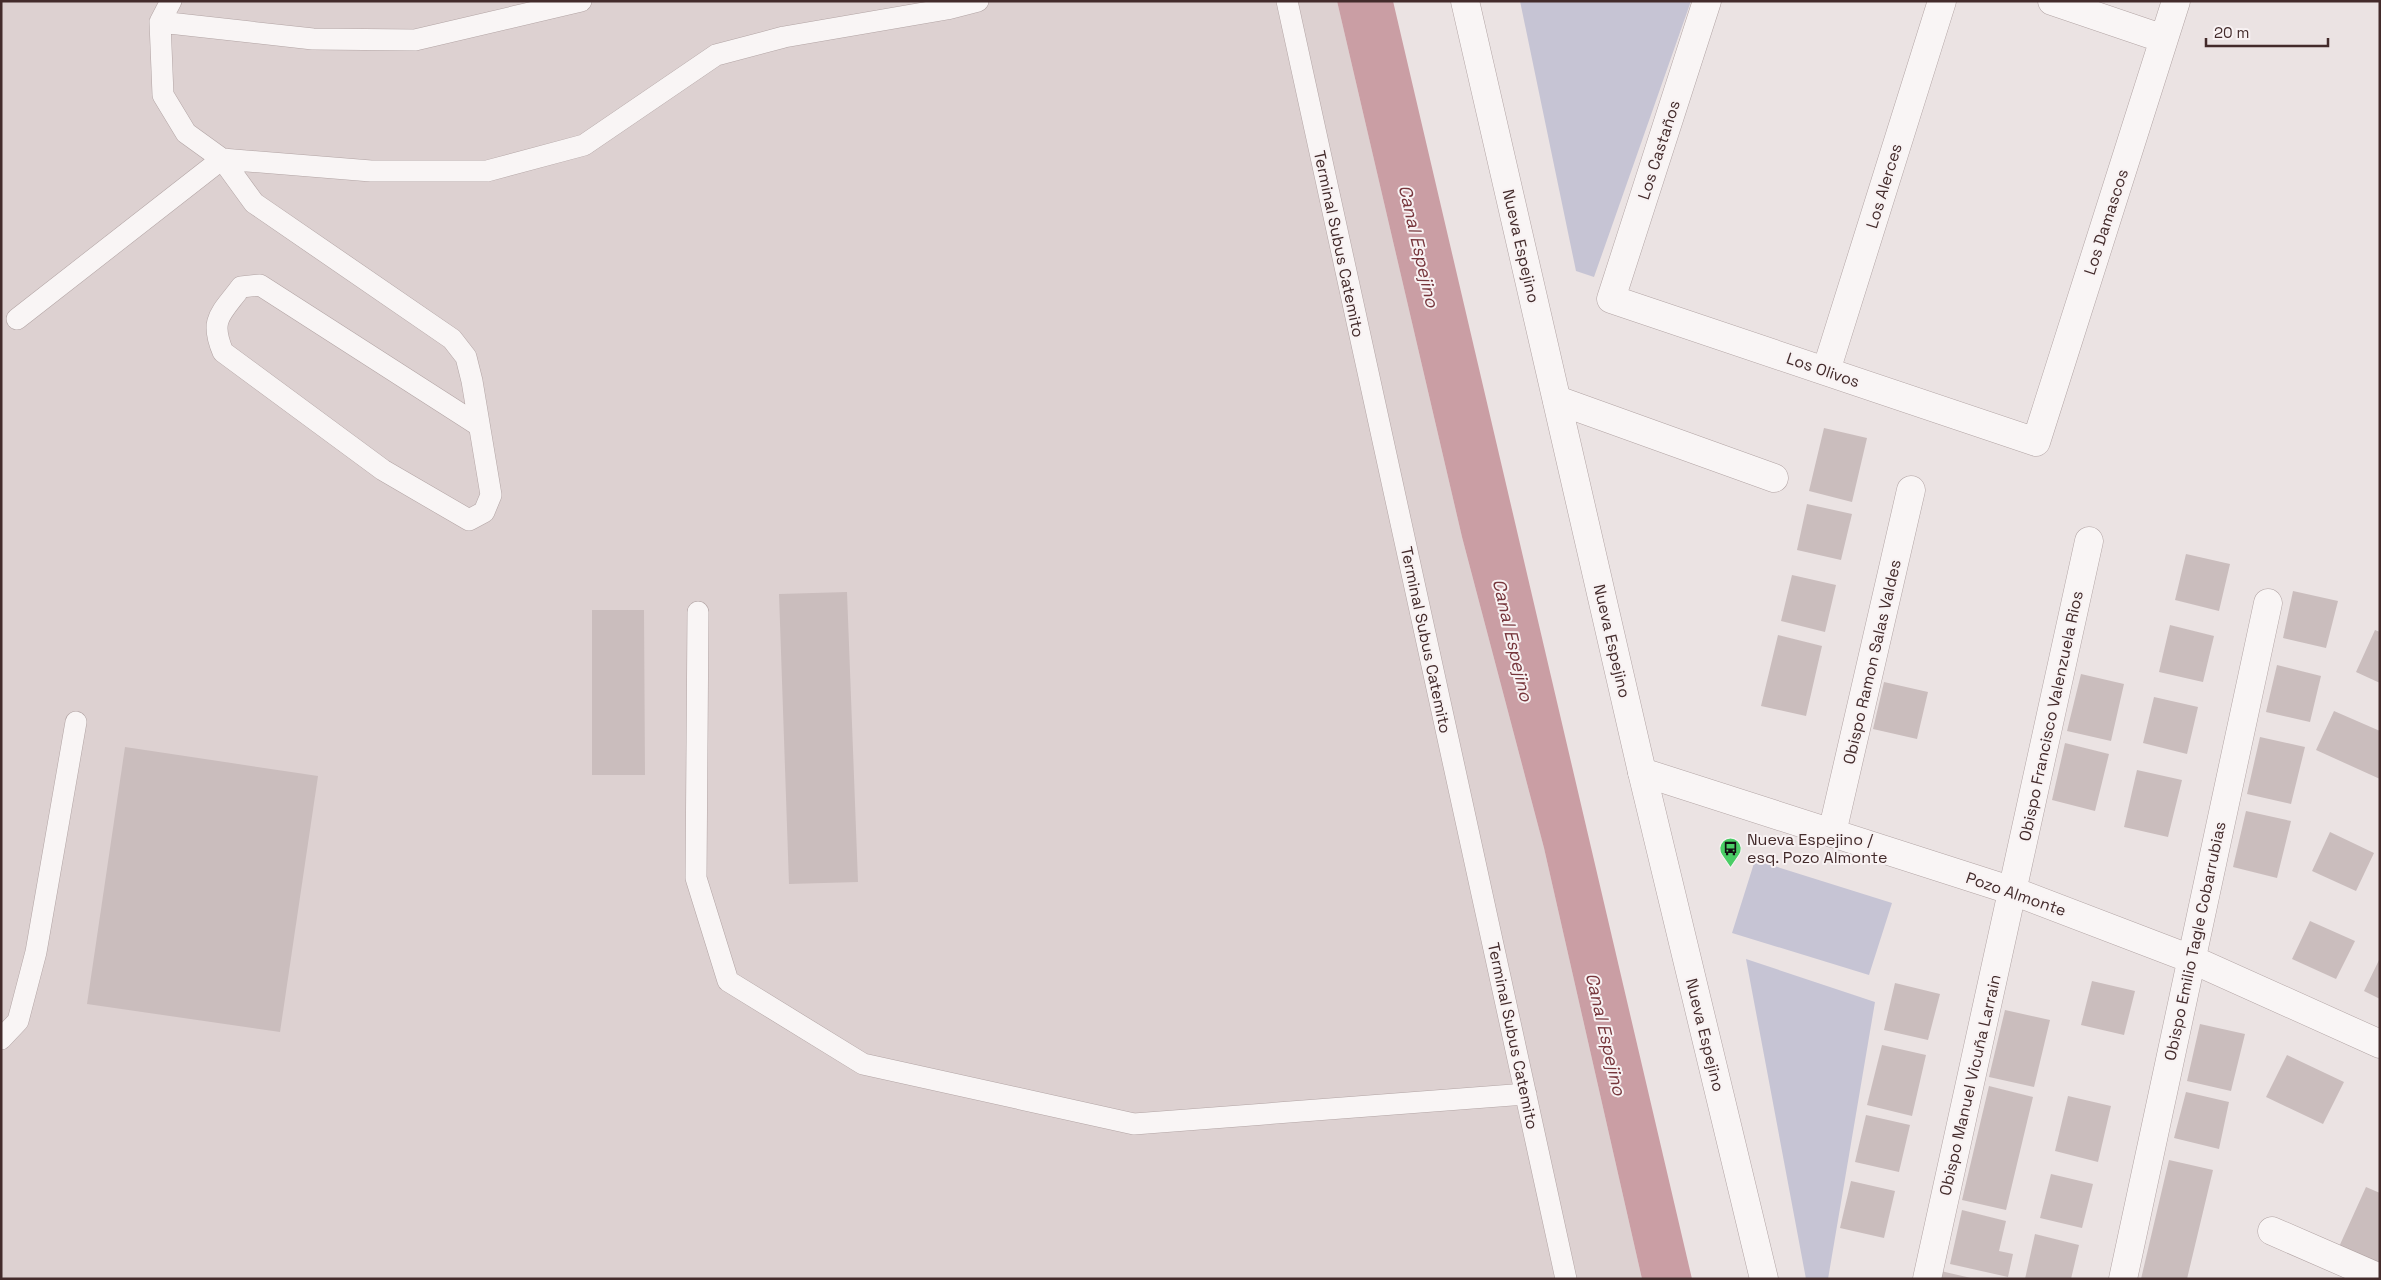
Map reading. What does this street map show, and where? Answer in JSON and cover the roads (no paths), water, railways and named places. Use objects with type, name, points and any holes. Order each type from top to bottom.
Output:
[{"type":"street","name":"Nueva Espejino","points":[[1465,1],[1642,772],[1764,1279]]},
{"type":"street","name":"Los Castaños","points":[[1611,299],[1707,1]]},
{"type":"street","name":"Los Alerces","points":[[1826,371],[1942,1]]},
{"type":"street","points":[[2052,1],[2164,38]]},
{"type":"street","name":"Los Damascos","points":[[2036,442],[2176,1]]},
{"type":"street","name":"Los Olivos","points":[[1611,299],[2036,442]]},
{"type":"street","points":[[1557,400],[1774,478]]},
{"type":"street","name":"Obispo Ramon Salas Valdes","points":[[1832,833],[1911,490]]},
{"type":"street","name":"Obispo Francisco Valenzuela Rios","points":[[2013,891],[2089,542]]},
{"type":"street","name":"Obispo Emilio Tagle Cobarrubias","points":[[2122,1279],[2268,603]]},
{"type":"street","name":"Pozo Almonte","points":[[1642,772],[2013,891],[2191,959],[2380,1044]]},
{"type":"street","name":"Obispo Manuel Vicuña Larrain","points":[[1927,1279],[2013,891]]},
{"type":"street","points":[[2272,1231],[2380,1278]]},
{"type":"lane","points":[[171,1],[160,22],[163,96],[186,133],[222,159],[254,202],[452,340],[466,357],[491,495],[484,512],[468,520],[383,470],[223,352],[217,337],[216,321],[240,287],[260,285],[478,425]]},
{"type":"lane","points":[[160,22],[313,39],[415,40],[581,1]]},
{"type":"lane","points":[[17,319],[222,159],[371,171],[487,171],[584,145],[716,55],[784,36],[947,9],[978,1]]},
{"type":"lane","name":"Terminal Subus Catemito","points":[[1287,1],[1566,1279]]},
{"type":"lane","points":[[698,612],[696,878],[728,981],[863,1064],[1134,1124],[1526,1094]]},
{"type":"lane","points":[[1,1039],[18,1021],[36,952],[76,722]]},
{"type":"water","name":"Canal Espejino","points":[[1337,1],[1393,1],[1692,1279],[1642,1279],[1544,848],[1462,537]]},
{"type":"place","name":"Nueva Espejino / esq. Pozo Almonte","points":[[1731,867]]}]
